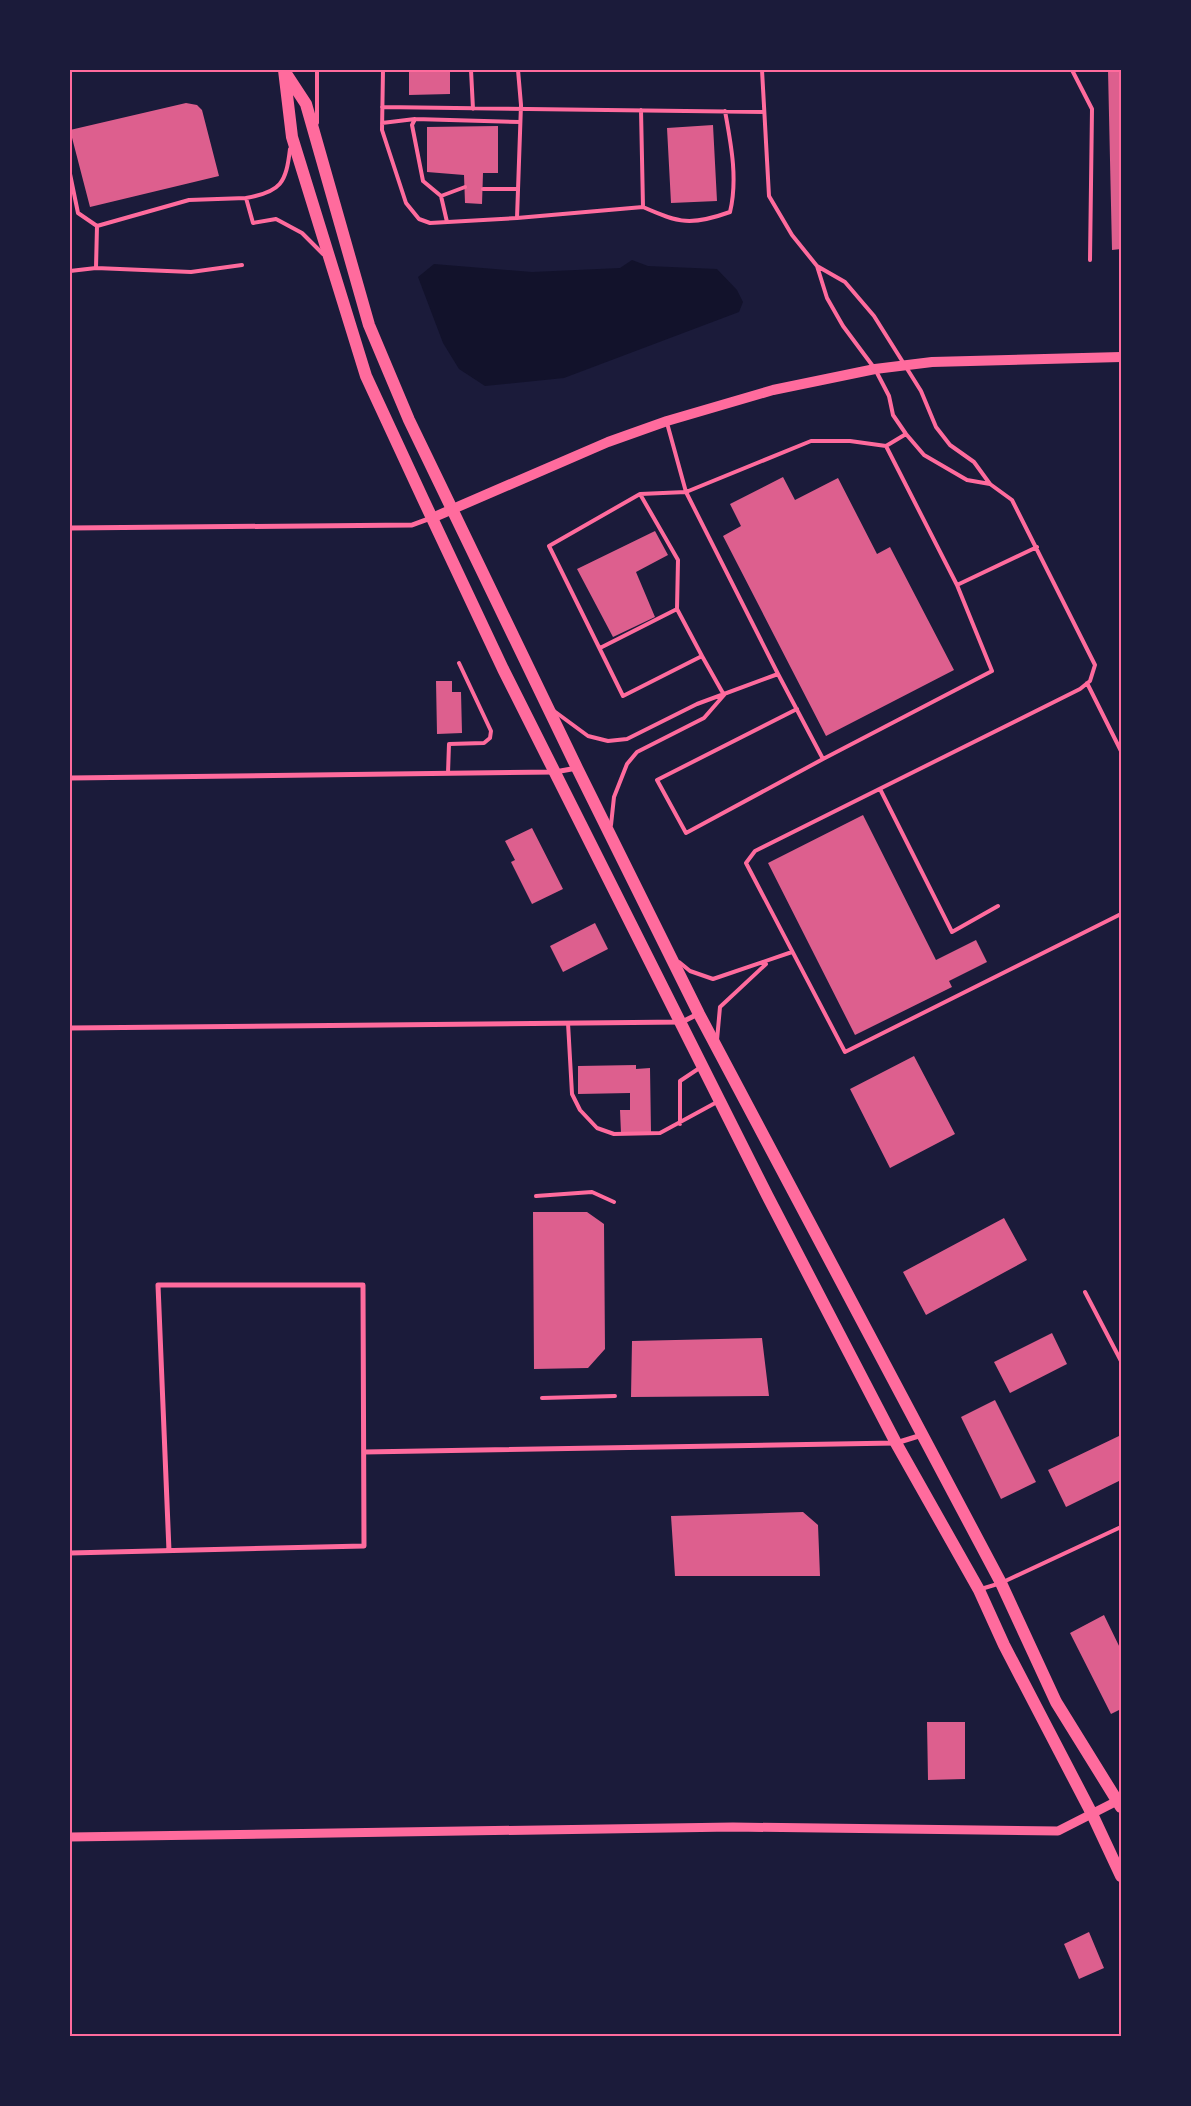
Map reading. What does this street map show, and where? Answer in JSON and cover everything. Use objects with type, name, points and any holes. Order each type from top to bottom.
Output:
[{"type":"main road","points":[[284,70],[292,137],[366,376],[432,518],[555,772],[810,1279],[896,1443],[979,1590],[1004,1645],[1092,1814],[1121,1876]]},
{"type":"main road","points":[[284,70],[306,104],[369,325],[409,420],[577,768],[672,956],[699,1014],[717,1044],[1001,1583],[1056,1702],[1120,1803]]},
{"type":"main road","points":[[432,518],[454,510],[566,459],[667,421],[773,390],[875,369],[941,361],[1121,356]]},
{"type":"street","points":[[70,528],[412,525],[432,518]]},
{"type":"street","points":[[70,778],[555,772],[577,768]]},
{"type":"street","points":[[70,1028],[682,1022],[699,1014]]},
{"type":"street","points":[[70,1553],[169,1551],[364,1546],[363,1285],[158,1285],[169,1551]]},
{"type":"street","points":[[364,1452],[896,1443],[923,1434]]},
{"type":"street","points":[[70,1837],[733,1827],[1058,1831],[1120,1803]]},
{"type":"lane","points":[[317,70],[317,142]]},
{"type":"lane","points":[[383,70],[382,130],[406,203],[419,218],[430,223],[517,218],[643,206],[679,221],[710,219],[730,212],[734,193],[731,146],[725,111]]},
{"type":"lane","points":[[471,70],[473,109]]},
{"type":"lane","points":[[517,218],[521,110],[518,70]]},
{"type":"lane","points":[[762,70],[769,196],[792,235],[817,266],[845,282],[874,316],[921,391],[936,428],[950,445],[974,462],[990,484],[1012,500],[1095,665],[1090,681],[1080,689],[755,851],[746,863],[845,1052],[1121,914]]},
{"type":"lane","points":[[1072,70],[1092,109],[1090,260]]},
{"type":"lane","points":[[382,107],[764,112]]},
{"type":"lane","points":[[641,110],[643,206]]},
{"type":"lane","points":[[382,123],[415,119],[520,122]]},
{"type":"lane","points":[[415,119],[412,125],[423,180],[441,196],[447,222]]},
{"type":"lane","points":[[97,226],[189,200],[261,196],[277,188],[287,174],[292,137]]},
{"type":"lane","points":[[70,174],[78,213],[97,226]]},
{"type":"lane","points":[[441,196],[465,187]]},
{"type":"lane","points":[[483,189],[518,189]]},
{"type":"lane","points":[[246,198],[253,223],[276,219],[302,233],[330,260]]},
{"type":"lane","points":[[96,268],[97,226]]},
{"type":"lane","points":[[70,271],[96,268],[191,272],[242,265]]},
{"type":"lane","points":[[817,266],[827,298],[843,326],[875,369],[889,396],[893,414],[906,434],[924,455],[967,480],[990,484]]},
{"type":"lane","points":[[667,421],[686,492],[822,759]]},
{"type":"lane","points":[[702,656],[623,696],[549,546],[640,494],[686,492],[811,441],[850,441],[886,446],[906,434]]},
{"type":"lane","points":[[796,709],[657,780],[686,833],[822,759],[992,671],[957,585],[886,446]]},
{"type":"lane","points":[[640,494],[678,560],[677,610],[724,695]]},
{"type":"lane","points":[[957,585],[1037,547]]},
{"type":"lane","points":[[600,648],[677,610]]},
{"type":"lane","points":[[448,773],[449,744],[484,743],[490,738],[491,731],[458,663]]},
{"type":"lane","points":[[548,706],[588,736],[608,741],[627,739],[697,704],[778,674]]},
{"type":"lane","points":[[1087,683],[1121,751]]},
{"type":"lane","points":[[610,832],[614,797],[627,764],[637,752],[704,718],[724,695]]},
{"type":"lane","points":[[880,789],[952,932],[998,906]]},
{"type":"lane","points":[[672,956],[690,971],[713,978],[768,962],[792,952]]},
{"type":"lane","points":[[717,1044],[720,1008],[768,962]]},
{"type":"lane","points":[[568,1023],[572,1094],[580,1110],[597,1128],[614,1134],[660,1133],[680,1124],[720,1100]]},
{"type":"lane","points":[[680,1124],[680,1081],[703,1066]]},
{"type":"lane","points":[[536,1196],[592,1192],[614,1202]]},
{"type":"lane","points":[[1085,1292],[1121,1361]]},
{"type":"lane","points":[[542,1398],[616,1396]]},
{"type":"lane","points":[[979,1590],[1001,1583],[1121,1527]]},
{"type":"shaded area","points":[[632,260],[648,266],[717,269],[737,290],[743,302],[739,312],[564,378],[485,386],[459,369],[443,343],[418,277],[434,264],[532,272],[620,268]]},
{"type":"building","points":[[409,70],[450,70],[450,94],[409,95]]},
{"type":"building","points":[[1108,70],[1121,70],[1121,249],[1112,250]]},
{"type":"building","points":[[186,103],[197,105],[202,110],[219,176],[90,207],[70,130]]},
{"type":"building","points":[[713,125],[717,201],[671,203],[667,128]]},
{"type":"building","points":[[498,126],[498,173],[483,173],[482,204],[465,203],[464,175],[427,172],[427,127]]},
{"type":"building","points":[[783,477],[795,500],[838,478],[877,554],[890,547],[954,670],[826,736],[723,536],[741,526],[730,504]]},
{"type":"building","points":[[655,531],[668,555],[636,572],[655,617],[613,637],[577,569]]},
{"type":"building","points":[[436,681],[452,681],[452,692],[461,692],[462,733],[437,734]]},
{"type":"building","points":[[863,815],[936,960],[976,940],[987,962],[949,981],[952,987],[855,1035],[768,863]]},
{"type":"building","points":[[532,828],[563,889],[532,904],[511,862],[515,860],[505,841]]},
{"type":"building","points":[[595,923],[608,949],[563,972],[550,946]]},
{"type":"building","points":[[914,1056],[955,1134],[890,1168],[850,1089]]},
{"type":"building","points":[[636,1065],[636,1069],[650,1068],[651,1132],[621,1133],[620,1110],[630,1110],[630,1093],[578,1094],[578,1066]]},
{"type":"building","points":[[533,1212],[587,1212],[604,1224],[605,1349],[588,1368],[534,1369]]},
{"type":"building","points":[[1004,1218],[1027,1260],[926,1315],[903,1272]]},
{"type":"building","points":[[1052,1333],[1067,1364],[1010,1393],[994,1362]]},
{"type":"building","points":[[762,1338],[769,1396],[631,1397],[632,1341]]},
{"type":"building","points":[[995,1400],[1036,1482],[1001,1499],[961,1417]]},
{"type":"building","points":[[1119,1436],[1121,1480],[1066,1507],[1048,1470]]},
{"type":"building","points":[[803,1512],[818,1525],[820,1576],[675,1576],[671,1516]]},
{"type":"building","points":[[1104,1615],[1121,1650],[1121,1709],[1111,1714],[1070,1633]]},
{"type":"building","points":[[927,1722],[965,1722],[965,1779],[928,1780]]},
{"type":"building","points":[[1089,1932],[1104,1968],[1079,1979],[1064,1944]]}]
